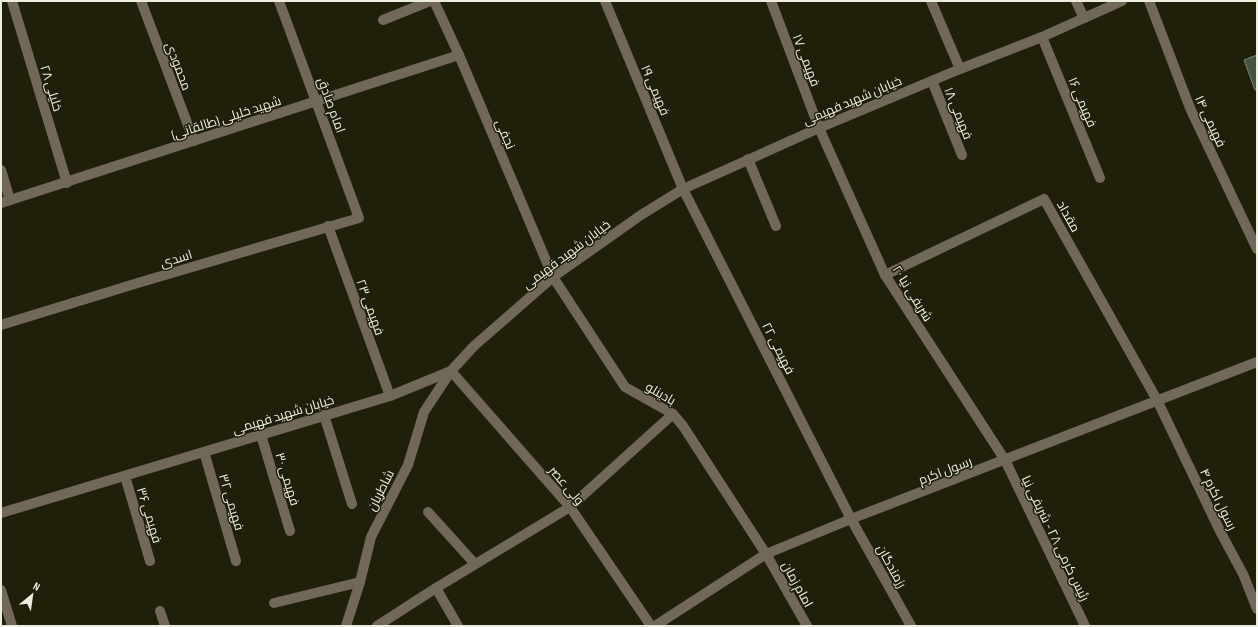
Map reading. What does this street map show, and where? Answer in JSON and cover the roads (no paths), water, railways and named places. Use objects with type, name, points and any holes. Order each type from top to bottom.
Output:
[{"type":"street","name":"خلیلی ۲۸","points":[[12,1],[67,183]]},
{"type":"street","name":"محمودی","points":[[141,1],[194,141]]},
{"type":"street","name":"امام صادق","points":[[279,1],[359,218]]},
{"type":"street","points":[[383,20],[430,1]]},
{"type":"street","name":"نجفی","points":[[434,1],[459,55],[553,277]]},
{"type":"street","name":"فهیمی ۱۹","points":[[605,1],[683,189]]},
{"type":"street","name":"فهیمی ۱۷","points":[[770,1],[819,128]]},
{"type":"street","points":[[931,1],[960,69]]},
{"type":"street","points":[[1076,1],[1084,18]]},
{"type":"street","name":"خیابان شهید فهیمی","points":[[1,513],[390,396],[451,371],[474,346],[553,277],[641,215],[683,189],[819,128],[960,69],[1042,37],[1122,1]]},
{"type":"street","name":"فهیمی ۱۴","points":[[1149,1],[1190,108],[1257,249]]},
{"type":"street","name":"فهیمی ۱۶","points":[[1042,37],[1100,178]]},
{"type":"street","name":"شهید خلیلی (طالقانی)","points":[[5,201],[67,183],[316,100],[459,55]]},
{"type":"street","name":"فهیمی ۱۸","points":[[932,81],[962,155]]},
{"type":"street","name":"۲۰ شریفی نیا","points":[[819,128],[885,275],[1004,460]]},
{"type":"street","points":[[748,159],[776,226]]},
{"type":"street","points":[[1,170],[5,201]]},
{"type":"street","name":"فهیمی ۲۲","points":[[683,189],[851,519]]},
{"type":"street","name":"مقداد","points":[[885,275],[1044,199],[1157,400]]},
{"type":"street","name":"اسدی","points":[[1,325],[328,226],[359,218]]},
{"type":"street","name":"فهیمی ۲۳","points":[[328,226],[390,396]]},
{"type":"street","name":"بادینلو","points":[[553,277],[625,387],[673,414],[683,426],[766,554]]},
{"type":"street","name":"رسول اکرم","points":[[654,626],[766,554],[851,519],[1257,362]]},
{"type":"street","name":"ولی عصر","points":[[451,371],[570,507],[651,626]]},
{"type":"street","name":"شاطریان","points":[[346,626],[360,582],[371,537],[408,465],[424,412],[451,371]]},
{"type":"street","name":"رسول اکرم ۴","points":[[1157,400],[1221,533],[1243,574],[1257,609]]},
{"type":"street","points":[[377,626],[436,588],[570,507],[673,414]]},
{"type":"street","points":[[324,416],[352,504]]},
{"type":"street","name":"فهیمی ۳۰","points":[[261,434],[290,531]]},
{"type":"street","name":"فهیمی ۳۲","points":[[204,452],[236,561]]},
{"type":"street","name":"رئیس کرمی ۲۸ - شریفی نیا","points":[[1004,460],[1085,626]]},
{"type":"street","name":"فهیمی ۳۶","points":[[125,476],[150,561]]},
{"type":"street","points":[[428,512],[475,564]]},
{"type":"street","name":"رزمندگان","points":[[851,519],[911,626]]},
{"type":"street","name":"امام زمان","points":[[766,554],[807,626]]},
{"type":"street","points":[[274,604],[360,582]]},
{"type":"street","points":[[436,588],[458,626]]},
{"type":"street","points":[[1,590],[12,626]]},
{"type":"street","points":[[160,611],[165,626]]}]
